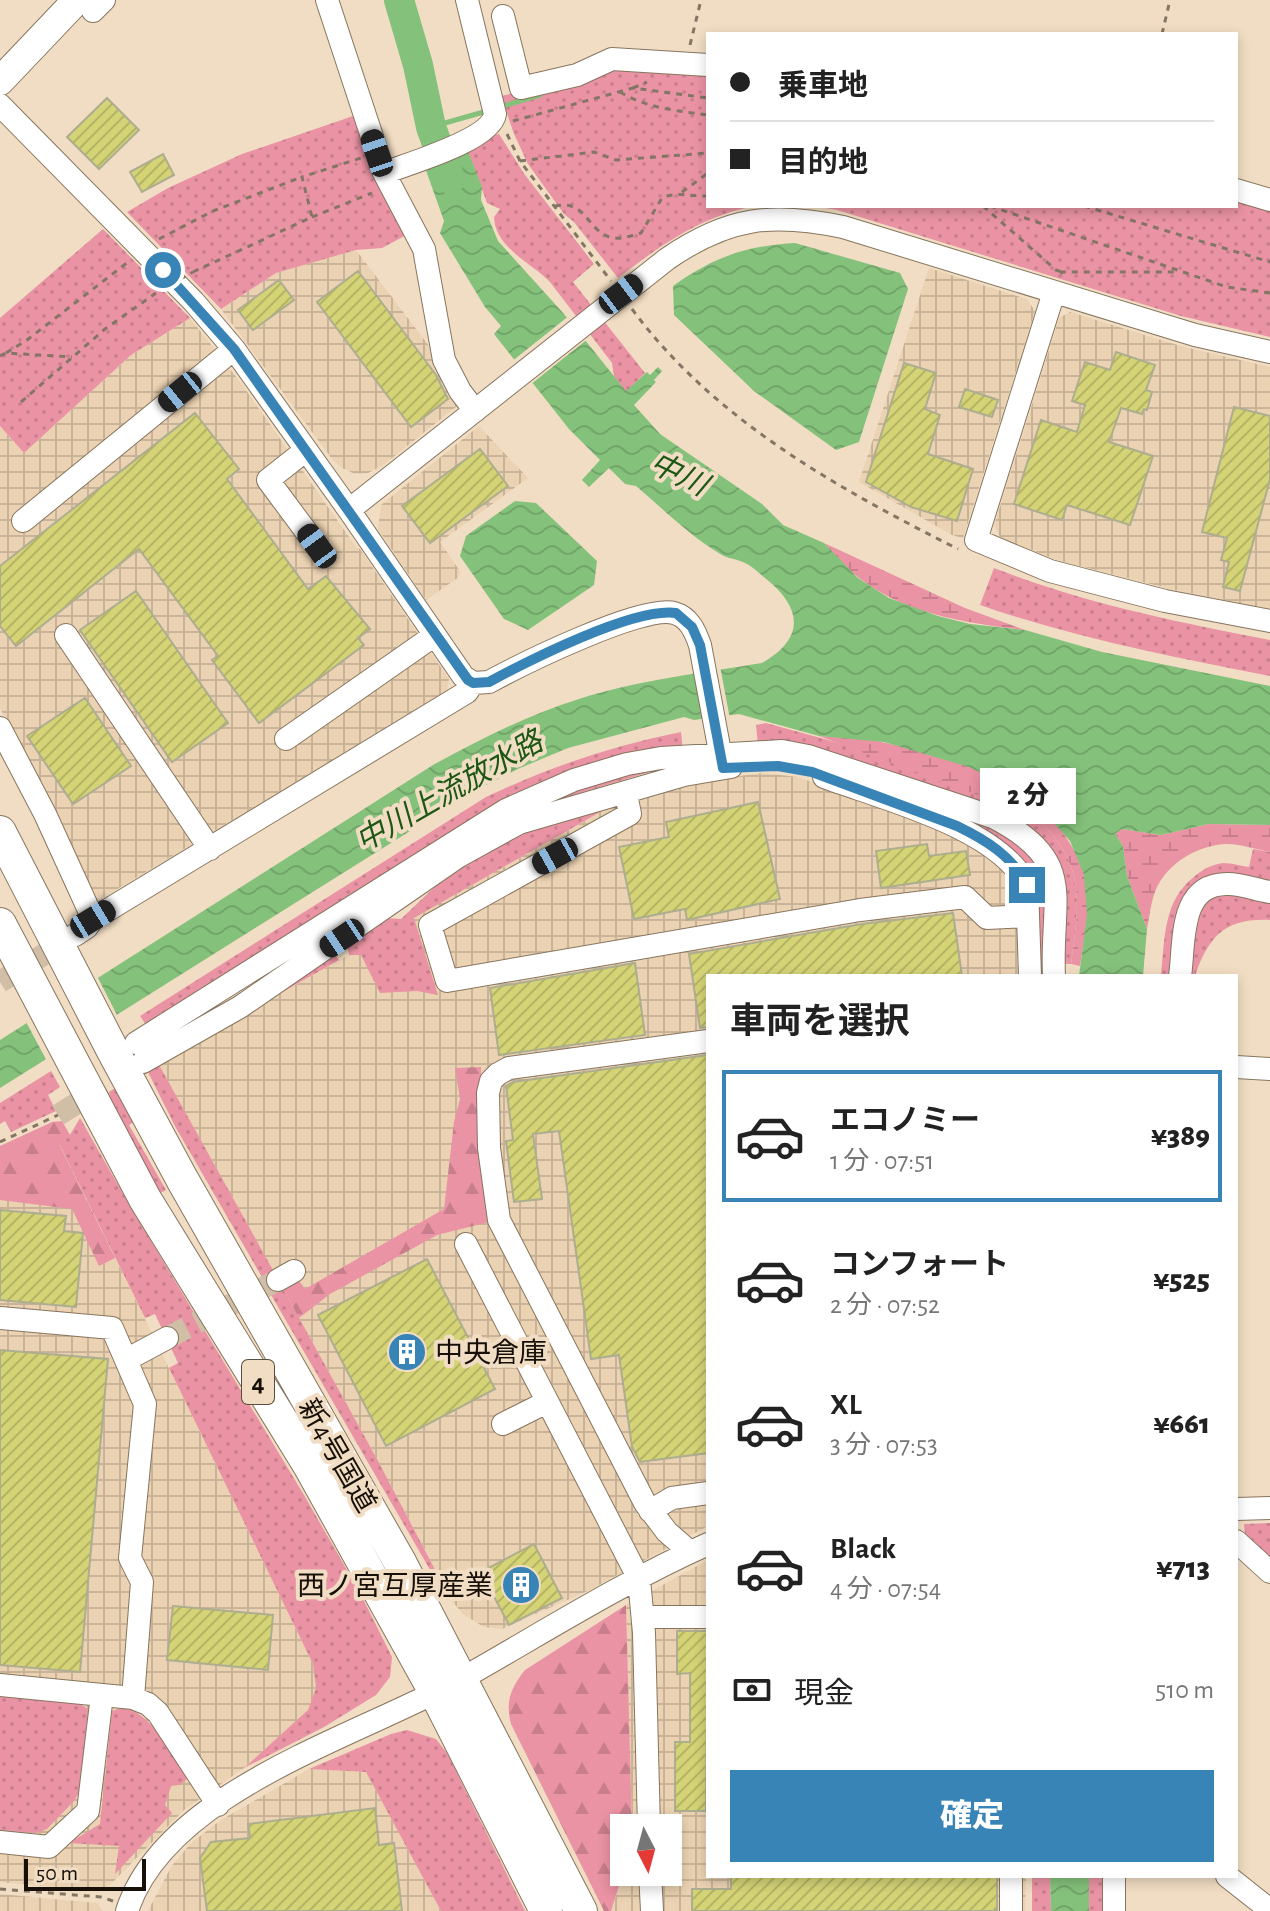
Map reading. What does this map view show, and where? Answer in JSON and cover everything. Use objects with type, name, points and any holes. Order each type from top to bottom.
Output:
[{"type":"highway","name":"新4号国道","points":[[0,832],[130,1052],[330,1443],[401,1564],[449,1686],[546,1911]]},
{"type":"highway","name":"新4号国道","points":[[0,924],[145,1199],[449,1686],[581,1911]]},
{"type":"main road","points":[[0,81],[91,4]]},
{"type":"street","points":[[327,0],[380,163],[424,249],[444,360],[460,391],[482,404]]},
{"type":"street","points":[[380,163],[421,158],[465,142],[488,129],[494,121],[495,114],[467,0]]},
{"type":"street","points":[[485,73],[505,8]]},
{"type":"street","points":[[505,8],[521,88],[577,75],[612,59],[697,64]]},
{"type":"street","points":[[0,105],[194,302],[234,349],[463,676],[473,683],[489,682],[577,640],[653,613],[676,613],[692,627],[700,645],[721,758]]},
{"type":"street","points":[[1238,191],[1270,200]]},
{"type":"street","points":[[349,510],[614,299],[692,242],[728,225],[773,218],[811,220],[843,227],[1058,282],[1195,335],[1270,352]]},
{"type":"street","points":[[1058,282],[976,540],[1050,571],[1165,601],[1270,621]]},
{"type":"street","points":[[23,521],[234,349]]},
{"type":"street","points":[[306,450],[268,480],[317,546]]},
{"type":"street","points":[[66,635],[210,849]]},
{"type":"street","points":[[286,739],[435,635]]},
{"type":"street","points":[[72,950],[93,919],[467,692],[473,683]]},
{"type":"street","points":[[0,728],[45,814],[93,919]]},
{"type":"street","points":[[130,1052],[165,1049],[240,1007],[493,836],[519,823],[626,794],[684,775],[721,758],[763,751],[808,756],[993,817],[1014,828],[1036,848],[1056,884],[1054,974]]},
{"type":"street","points":[[130,1052],[209,997],[506,810],[574,780],[627,764],[661,758],[721,758],[812,772],[980,837],[1009,858],[1027,885],[1030,974]]},
{"type":"street","points":[[626,794],[630,814],[430,925],[447,981],[860,910],[965,897],[987,918],[1028,916]]},
{"type":"street","points":[[1180,974],[1186,920],[1191,903],[1198,896],[1212,887],[1226,884],[1270,892]]},
{"type":"street","points":[[165,1049],[209,997]]},
{"type":"street","points":[[699,1548],[667,1532],[650,1511],[499,1220],[489,1148],[488,1093],[491,1081],[509,1068],[706,1041]]},
{"type":"street","points":[[1238,1067],[1270,1069]]},
{"type":"street","points":[[466,1244],[639,1579],[643,1617],[649,1814]]},
{"type":"street","points":[[0,1318],[112,1328],[145,1404],[130,1558],[142,1582],[133,1698]]},
{"type":"street","points":[[126,1360],[167,1338]]},
{"type":"street","points":[[503,1424],[547,1402]]},
{"type":"street","points":[[650,1511],[672,1498],[706,1493]]},
{"type":"street","points":[[1238,1509],[1270,1508]]},
{"type":"street","points":[[1238,1543],[1270,1572]]},
{"type":"street","points":[[128,1908],[148,1868],[171,1842],[193,1822],[256,1780],[449,1686],[567,1616],[699,1548]]},
{"type":"street","points":[[643,1617],[706,1617]]},
{"type":"street","points":[[0,1685],[133,1698],[148,1704],[158,1713],[218,1805]]},
{"type":"street","points":[[0,1842],[49,1847],[88,1811],[102,1695]]},
{"type":"street","points":[[1011,1878],[1011,1911]]},
{"type":"street","points":[[1114,1878],[1114,1911]]},
{"type":"street","points":[[1230,1878],[1270,1910]]},
{"type":"street","points":[[651,1886],[652,1911]]},
{"type":"path","points":[[697,64],[701,0]]},
{"type":"path","points":[[1162,32],[1170,0]]},
{"type":"path","points":[[706,98],[633,88],[502,124],[520,161],[555,206],[614,299],[680,366],[750,426],[835,484],[961,551]]},
{"type":"path","points":[[620,92],[664,109],[706,115]]},
{"type":"path","points":[[520,161],[594,152],[616,160],[706,153]]},
{"type":"path","points":[[153,242],[213,211],[302,177],[380,163]]},
{"type":"path","points":[[555,206],[570,204],[578,208],[604,234],[615,238],[641,233],[662,198],[681,193],[706,174]]},
{"type":"path","points":[[302,177],[312,217]]},
{"type":"path","points":[[681,193],[706,196]]},
{"type":"path","points":[[21,402],[105,329],[159,291],[193,272],[359,198]]},
{"type":"path","points":[[985,208],[1056,270],[1058,282],[1183,272]]},
{"type":"path","points":[[996,208],[1227,287],[1270,293]]},
{"type":"path","points":[[1091,208],[1270,262]]},
{"type":"path","points":[[1114,215],[1116,208]]},
{"type":"path","points":[[0,356],[27,340],[135,257]]},
{"type":"path","points":[[6,353],[73,357]]},
{"type":"path","points":[[0,1142],[58,1115]]},
{"type":"path","points":[[0,1889],[101,1897],[128,1908]]},
{"type":"shaded area","points":[[356,250],[439,359],[461,403],[382,466],[368,473],[355,474],[332,459],[221,309],[276,273]]},
{"type":"shaded area","points":[[929,268],[1027,299],[1035,311],[963,538],[952,535],[859,482]]},
{"type":"shaded area","points":[[1070,312],[1184,347],[1270,367],[1270,609],[1170,589],[1057,560],[1000,537],[994,526],[1059,318]]},
{"type":"shaded area","points":[[190,318],[241,383],[449,679],[447,691],[104,897],[91,894],[43,790],[0,708],[0,426],[24,453],[131,355]]},
{"type":"shaded area","points":[[479,426],[528,478],[440,542],[460,571],[459,577],[426,600],[378,529],[381,505]]},
{"type":"shaded area","points":[[762,773],[798,777],[980,845],[1019,884],[1023,974],[706,974],[706,1527],[590,1590],[502,1629],[484,1627],[464,1615],[451,1600],[377,1459],[158,1063],[609,807],[688,783]]},
{"type":"shaded area","points":[[51,1126],[313,1664],[316,1688],[308,1711],[244,1768],[184,1810],[105,1890],[93,1891],[0,1882],[0,1160]]},
{"type":"shaded area","points":[[706,1561],[706,1878],[1026,1878],[1025,1911],[611,1911],[619,1886],[682,1886],[682,1814],[632,1814],[626,1605]]},
{"type":"shaded area","points":[[309,1769],[366,1772],[441,1911],[148,1911],[171,1867],[191,1843],[221,1820]]},
{"type":"shaded area","points":[[0,1894],[97,1903],[103,1911],[0,1911]]},
{"type":"green space","points":[[611,63],[706,69],[706,208],[746,208],[716,217],[682,234],[618,278],[574,222],[564,214],[528,164],[501,96],[578,78]]},
{"type":"green space","points":[[356,115],[410,233],[382,248],[356,250],[276,273],[221,309],[127,212],[168,188],[242,154]]},
{"type":"green space","points":[[499,134],[525,175],[594,264],[573,282],[645,373],[626,392],[614,376],[612,363],[550,282],[507,246],[496,228],[494,217],[500,209],[487,203],[466,146]]},
{"type":"green space","points":[[1238,198],[1270,207],[1270,337],[1181,316],[826,208],[1238,208]]},
{"type":"green space","points":[[103,229],[190,318],[131,355],[24,453],[0,426],[0,318]]},
{"type":"green space","points":[[824,543],[965,608],[1025,630],[960,620],[897,601],[859,578]]},
{"type":"green space","points":[[994,568],[1096,601],[1165,619],[1270,640],[1270,676],[1088,637],[980,605]]},
{"type":"green space","points":[[766,723],[850,746],[1034,816],[1051,833],[1071,866],[1077,901],[1071,964],[1051,963],[1051,974],[1040,974],[1030,872],[1018,854],[998,840],[758,745],[756,725]]},
{"type":"green space","points":[[681,732],[683,752],[666,767],[583,792],[527,814],[219,1004],[213,1018],[160,1046],[140,1016],[486,797],[581,758]]},
{"type":"green space","points":[[819,736],[878,741],[946,759],[976,770],[1031,801],[1053,821],[1071,846],[1084,875],[1088,908],[1080,966],[1071,964],[1077,901],[1071,866],[1051,833],[1034,816]]},
{"type":"green space","points":[[609,807],[414,918],[438,995],[417,991],[380,993],[361,955],[349,955],[347,944],[383,918],[401,919],[461,862],[516,831]]},
{"type":"green space","points":[[1209,824],[1270,825],[1270,852],[1226,844],[1202,849],[1181,860],[1157,887],[1147,929],[1127,876],[1123,846],[1115,834],[1122,829],[1161,835]]},
{"type":"green space","points":[[1253,849],[1270,852],[1270,920],[1241,922],[1221,932],[1206,950],[1196,974],[1161,974],[1171,908],[1185,886],[1201,871],[1216,864],[1249,867]]},
{"type":"green space","points":[[333,952],[339,960],[158,1063],[274,1272],[263,1279],[176,1128],[144,1064]]},
{"type":"green space","points":[[481,1067],[481,1157],[493,1221],[437,1235],[330,1294],[299,1318],[282,1287],[297,1278],[305,1289],[444,1209],[454,1122],[460,1099],[455,1068]]},
{"type":"green space","points":[[51,1071],[60,1087],[48,1095],[56,1111],[11,1132],[5,1121],[0,1124],[0,1103]]},
{"type":"green space","points":[[118,1086],[137,1119],[129,1125],[166,1190],[156,1195],[103,1096]]},
{"type":"green space","points":[[80,1118],[304,1495],[359,1591],[392,1657],[390,1677],[376,1695],[324,1727],[244,1768],[308,1710],[316,1688],[313,1664],[169,1368],[178,1363],[155,1314],[145,1318],[59,1143],[70,1135]]},
{"type":"green space","points":[[62,1121],[70,1135],[59,1144],[115,1258],[99,1266],[72,1209],[0,1200],[0,1146],[52,1122]]},
{"type":"green space","points":[[282,1287],[451,1600],[440,1587],[270,1293]]},
{"type":"green space","points":[[1270,1523],[1270,1559],[1245,1535],[1244,1524]]},
{"type":"green space","points":[[626,1605],[632,1814],[610,1814],[610,1886],[619,1886],[611,1911],[604,1911],[511,1724],[509,1702],[525,1670]]},
{"type":"green space","points":[[0,1696],[79,1703],[88,1709],[80,1791],[47,1829],[37,1833],[0,1830]]},
{"type":"green space","points":[[124,1707],[154,1727],[187,1779],[171,1786],[165,1805],[172,1813],[115,1874],[119,1846],[69,1843],[100,1824],[112,1711]]},
{"type":"green space","points":[[407,1730],[436,1739],[447,1753],[525,1911],[441,1911],[366,1772],[309,1769]]},
{"type":"green space","points":[[1032,1878],[1050,1878],[1051,1911],[1032,1911]]},
{"type":"green space","points":[[1089,1878],[1110,1878],[1110,1911],[1089,1911]]},
{"type":"water","name":"中川上流放水路","points":[[466,146],[482,187],[481,200],[498,241],[564,314],[626,391],[647,372],[650,375],[658,367],[662,371],[634,405],[660,434],[762,504],[783,525],[824,543],[858,578],[889,598],[970,624],[1025,630],[1102,652],[1270,686],[1270,825],[1209,824],[1161,835],[1122,829],[1115,834],[1123,846],[1127,876],[1147,929],[1143,974],[1079,974],[1087,914],[1084,875],[1070,841],[1040,807],[1018,791],[969,767],[884,742],[819,736],[739,714],[694,720],[684,717],[568,748],[474,791],[0,1088],[0,1040],[433,765],[504,728],[601,692],[762,663],[786,643],[792,633],[792,611],[786,600],[753,568],[711,548],[636,486],[625,484],[609,468],[589,487],[582,480],[600,460],[569,429],[494,334],[501,326],[485,307],[440,233],[444,221],[423,162]]},
{"type":"water","points":[[795,243],[900,273],[908,289],[859,442],[836,450],[754,391],[674,315],[673,286],[688,276],[716,260],[745,250]]},
{"type":"water","points":[[515,501],[536,503],[597,561],[594,585],[528,630],[504,619],[460,556],[466,536]]},
{"type":"water","points":[[1050,1878],[1089,1878],[1089,1911],[1051,1911]]},
{"type":"pier","points":[[570,315],[589,338],[530,385],[511,362]]},
{"type":"pier","points":[[720,666],[730,719],[704,723],[694,671]]},
{"type":"pier","points":[[96,974],[119,1019],[48,1063],[25,1020]]},
{"type":"building","points":[[107,98],[139,130],[99,169],[67,137]]},
{"type":"building","points":[[163,154],[174,175],[142,192],[130,172]]},
{"type":"building","points":[[358,271],[436,375],[448,399],[411,427],[317,302]]},
{"type":"building","points":[[279,280],[294,300],[253,330],[238,310]]},
{"type":"building","points":[[1116,352],[1155,365],[1146,390],[1152,392],[1147,410],[1144,409],[1142,414],[1121,408],[1109,442],[1153,456],[1130,525],[1067,505],[1062,520],[1014,504],[1041,420],[1077,432],[1085,405],[1072,401],[1085,362],[1110,370]]},
{"type":"building","points":[[904,363],[936,373],[925,409],[940,415],[928,454],[973,469],[957,521],[911,507],[866,482]]},
{"type":"building","points":[[965,389],[998,400],[992,417],[959,407]]},
{"type":"building","points":[[1234,407],[1270,416],[1270,479],[1240,591],[1223,587],[1229,562],[1221,560],[1227,538],[1202,532]]},
{"type":"building","points":[[195,413],[239,469],[227,479],[308,589],[326,576],[370,629],[358,638],[364,645],[259,723],[212,660],[218,656],[139,549],[16,646],[0,626],[0,566]]},
{"type":"building","points":[[480,449],[508,486],[430,543],[402,506]]},
{"type":"building","points":[[136,591],[228,723],[172,762],[80,630]]},
{"type":"building","points":[[85,698],[131,766],[73,804],[27,736]]},
{"type":"building","points":[[758,802],[780,899],[687,920],[685,909],[634,919],[619,847],[669,837],[666,822]]},
{"type":"building","points":[[927,844],[929,856],[966,851],[970,875],[881,888],[876,851]]},
{"type":"building","points":[[953,913],[962,974],[706,974],[706,1027],[700,1028],[689,954],[862,924]]},
{"type":"building","points":[[635,963],[645,1035],[499,1055],[490,988]]},
{"type":"building","points":[[706,1055],[706,1453],[640,1462],[632,1447],[619,1355],[591,1359],[559,1131],[533,1134],[542,1199],[514,1202],[506,1141],[513,1140],[506,1086],[513,1082]]},
{"type":"building","points":[[0,1210],[66,1216],[64,1231],[83,1233],[76,1307],[0,1300]]},
{"type":"building","name":"中央倉庫","points":[[427,1259],[495,1389],[386,1446],[318,1315]]},
{"type":"building","points":[[0,1350],[108,1359],[80,1672],[0,1665]]},
{"type":"building","name":"西ノ宮互厚産業","points":[[534,1544],[562,1598],[509,1625],[481,1572]]},
{"type":"building","points":[[173,1606],[273,1615],[268,1670],[167,1660]]},
{"type":"building","points":[[677,1631],[706,1631],[706,1811],[675,1811],[675,1742],[690,1742],[690,1673],[677,1674]]},
{"type":"building","points":[[375,1808],[379,1845],[394,1843],[402,1911],[207,1911],[200,1858],[211,1842],[250,1838],[248,1824]]},
{"type":"building","points":[[731,1878],[997,1878],[997,1911],[692,1911],[692,1889],[731,1889]]},
{"type":"waterway","name":"中川","points":[[399,0],[418,65],[431,127],[450,179]]},
{"type":"waterway","points":[[500,107],[540,95]]},
{"type":"waterway","points":[[431,127],[487,111]]},
{"type":"tunnel","points":[[0,982],[70,938]]},
{"type":"tunnel","points":[[58,1115],[135,1067]]},
{"type":"tunnel","points":[[167,1338],[278,1280]]},
{"type":"place","name":"中央倉庫","points":[[407,1352]]},
{"type":"place","name":"西ノ宮互厚産業","points":[[521,1585]]},
{"type":"route","points":[[163,270],[234,349],[468,680],[473,683],[489,682],[516,667],[619,624],[653,613],[676,613],[692,627],[700,645],[723,768],[778,766],[812,772],[957,826],[980,837],[1009,858],[1027,885]]}]
